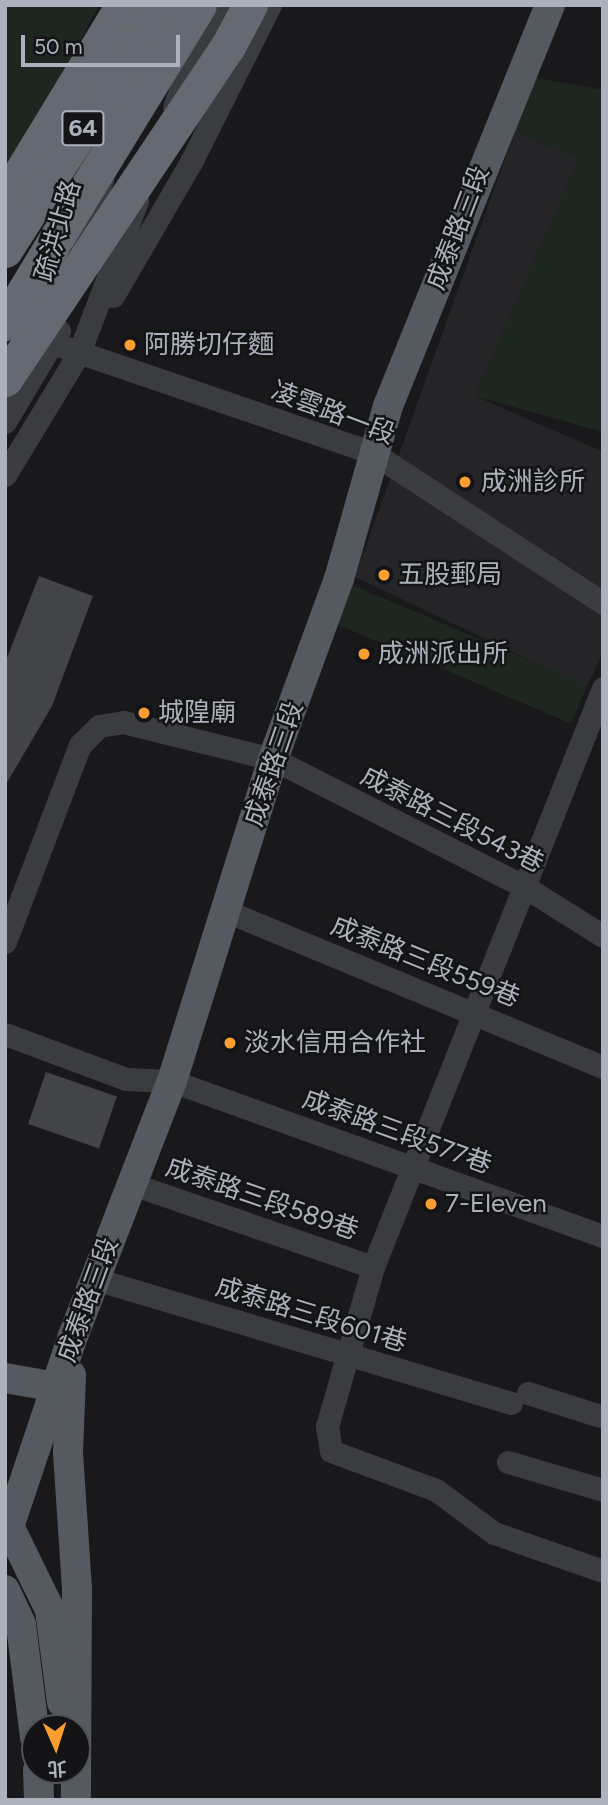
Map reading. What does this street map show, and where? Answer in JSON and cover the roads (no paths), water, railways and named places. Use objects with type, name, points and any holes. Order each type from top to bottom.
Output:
[{"type":"highway","points":[[5,199],[123,5]]},
{"type":"highway","name":"64","points":[[5,250],[161,5]]},
{"type":"highway","name":"64","points":[[5,323],[199,5]]},
{"type":"highway","points":[[5,379],[228,46],[250,5]]},
{"type":"main road","name":"成泰路三段","points":[[63,1714],[50,1610],[7,1528],[73,1336],[172,1081],[273,760],[339,579],[373,453],[492,140],[550,5]]},
{"type":"main road","points":[[73,1336],[68,1453],[77,1589],[73,1800]]},
{"type":"main road","points":[[5,1378],[56,1388]]},
{"type":"main road","points":[[5,1590],[21,1625],[32,1714]]},
{"type":"street","name":"疏洪北路","points":[[5,422],[55,344],[153,5]]},
{"type":"street","points":[[79,353],[188,71],[225,5]]},
{"type":"street","points":[[5,475],[191,162],[270,5]]},
{"type":"street","name":"凌雲路一段","points":[[55,344],[373,453],[603,603]]},
{"type":"street","points":[[603,688],[415,1169],[373,1267],[344,1355],[327,1426],[331,1451],[436,1490],[494,1534],[603,1571]]},
{"type":"street","name":"成泰路三段543巷","points":[[5,942],[80,746],[99,726],[123,722],[273,760],[525,887],[603,936]]},
{"type":"street","name":"成泰路三段559巷","points":[[226,911],[603,1066]]},
{"type":"street","name":"成泰路三段577巷","points":[[5,1034],[126,1079],[172,1081],[603,1236]]},
{"type":"street","name":"成泰路三段589巷","points":[[132,1185],[373,1267]]},
{"type":"street","name":"成泰路三段601巷","points":[[95,1279],[344,1355],[603,1417]]},
{"type":"street","points":[[508,1462],[603,1490]]},
{"type":"place","name":"阿勝切仔麵","points":[[130,345]]},
{"type":"place","name":"成洲診所","points":[[465,482]]},
{"type":"place","name":"五股郵局","points":[[384,575]]},
{"type":"place","name":"成洲派出所","points":[[364,654]]},
{"type":"place","name":"城隍廟","points":[[144,713]]},
{"type":"place","name":"淡水信用合作社","points":[[230,1043]]},
{"type":"place","name":"7-Eleven","points":[[431,1204]]}]
